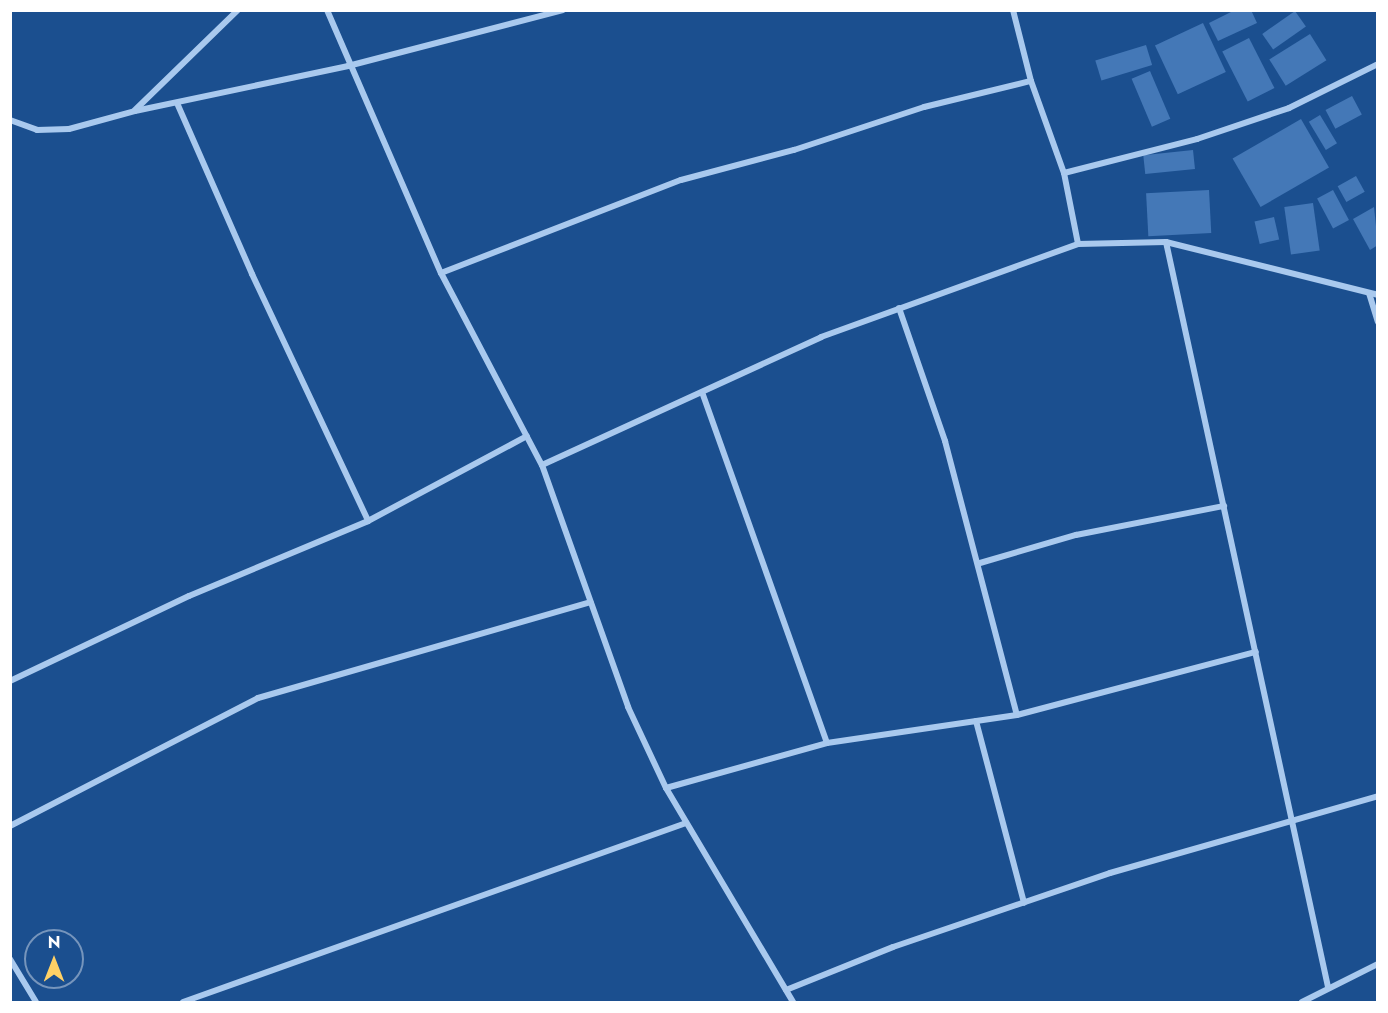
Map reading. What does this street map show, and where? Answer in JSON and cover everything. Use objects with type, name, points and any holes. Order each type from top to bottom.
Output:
[{"type":"street","points":[[135,111],[238,10]]},
{"type":"street","points":[[327,10],[348,66],[441,273],[542,465],[628,707],[666,788],[793,1002]]},
{"type":"street","points":[[10,120],[38,130],[69,129],[135,111],[348,66],[563,10]]},
{"type":"street","points":[[1013,10],[1031,81],[1064,172],[1078,244]]},
{"type":"street","points":[[1064,172],[1197,139],[1289,108],[1377,64]]},
{"type":"street","points":[[441,273],[681,180],[794,150],[924,107],[1031,81]]},
{"type":"street","points":[[177,103],[252,274],[368,521]]},
{"type":"street","points":[[1166,242],[1328,987]]},
{"type":"street","points":[[542,465],[703,394],[821,337],[1078,244],[1166,242],[1377,295]]},
{"type":"street","points":[[1369,293],[1377,321]]},
{"type":"street","points":[[899,308],[945,441],[980,563],[1017,715]]},
{"type":"street","points":[[703,394],[827,743]]},
{"type":"street","points":[[10,681],[189,596],[368,521],[527,436]]},
{"type":"street","points":[[980,563],[1076,535],[1224,506]]},
{"type":"street","points":[[10,826],[258,698],[590,602]]},
{"type":"street","points":[[666,788],[827,743],[1017,715],[1256,652]]},
{"type":"street","points":[[976,721],[1024,903]]},
{"type":"street","points":[[786,990],[893,947],[1024,903],[1292,819],[1377,796]]},
{"type":"street","points":[[183,1002],[686,823]]},
{"type":"street","points":[[10,959],[36,1002]]},
{"type":"street","points":[[1302,1002],[1377,964]]},
{"type":"building","points":[[1235,10],[1251,10],[1257,23],[1218,41],[1209,23]]},
{"type":"building","points":[[1295,11],[1306,27],[1273,50],[1262,34]]},
{"type":"building","points":[[1203,23],[1226,72],[1178,94],[1155,45]]},
{"type":"building","points":[[1310,34],[1326,60],[1286,86],[1269,59]]},
{"type":"building","points":[[1249,38],[1274,88],[1248,102],[1222,52]]},
{"type":"building","points":[[1146,45],[1152,65],[1101,81],[1095,60]]},
{"type":"building","points":[[1150,71],[1170,119],[1152,127],[1132,79]]},
{"type":"building","points":[[1352,96],[1362,115],[1335,129],[1326,110]]},
{"type":"building","points":[[1320,115],[1337,143],[1326,150],[1309,122]]},
{"type":"building","points":[[1301,119],[1329,167],[1261,207],[1233,158]]},
{"type":"building","points":[[1193,150],[1195,169],[1145,174],[1143,155]]},
{"type":"building","points":[[1356,176],[1365,192],[1346,202],[1338,186]]},
{"type":"building","points":[[1209,190],[1211,233],[1148,236],[1146,193]]},
{"type":"building","points":[[1333,190],[1349,220],[1333,228],[1317,198]]},
{"type":"building","points":[[1313,203],[1320,251],[1291,255],[1284,207]]},
{"type":"building","points":[[1374,207],[1378,245],[1370,250],[1353,219]]},
{"type":"building","points":[[1274,217],[1279,239],[1260,244],[1255,221]]}]
